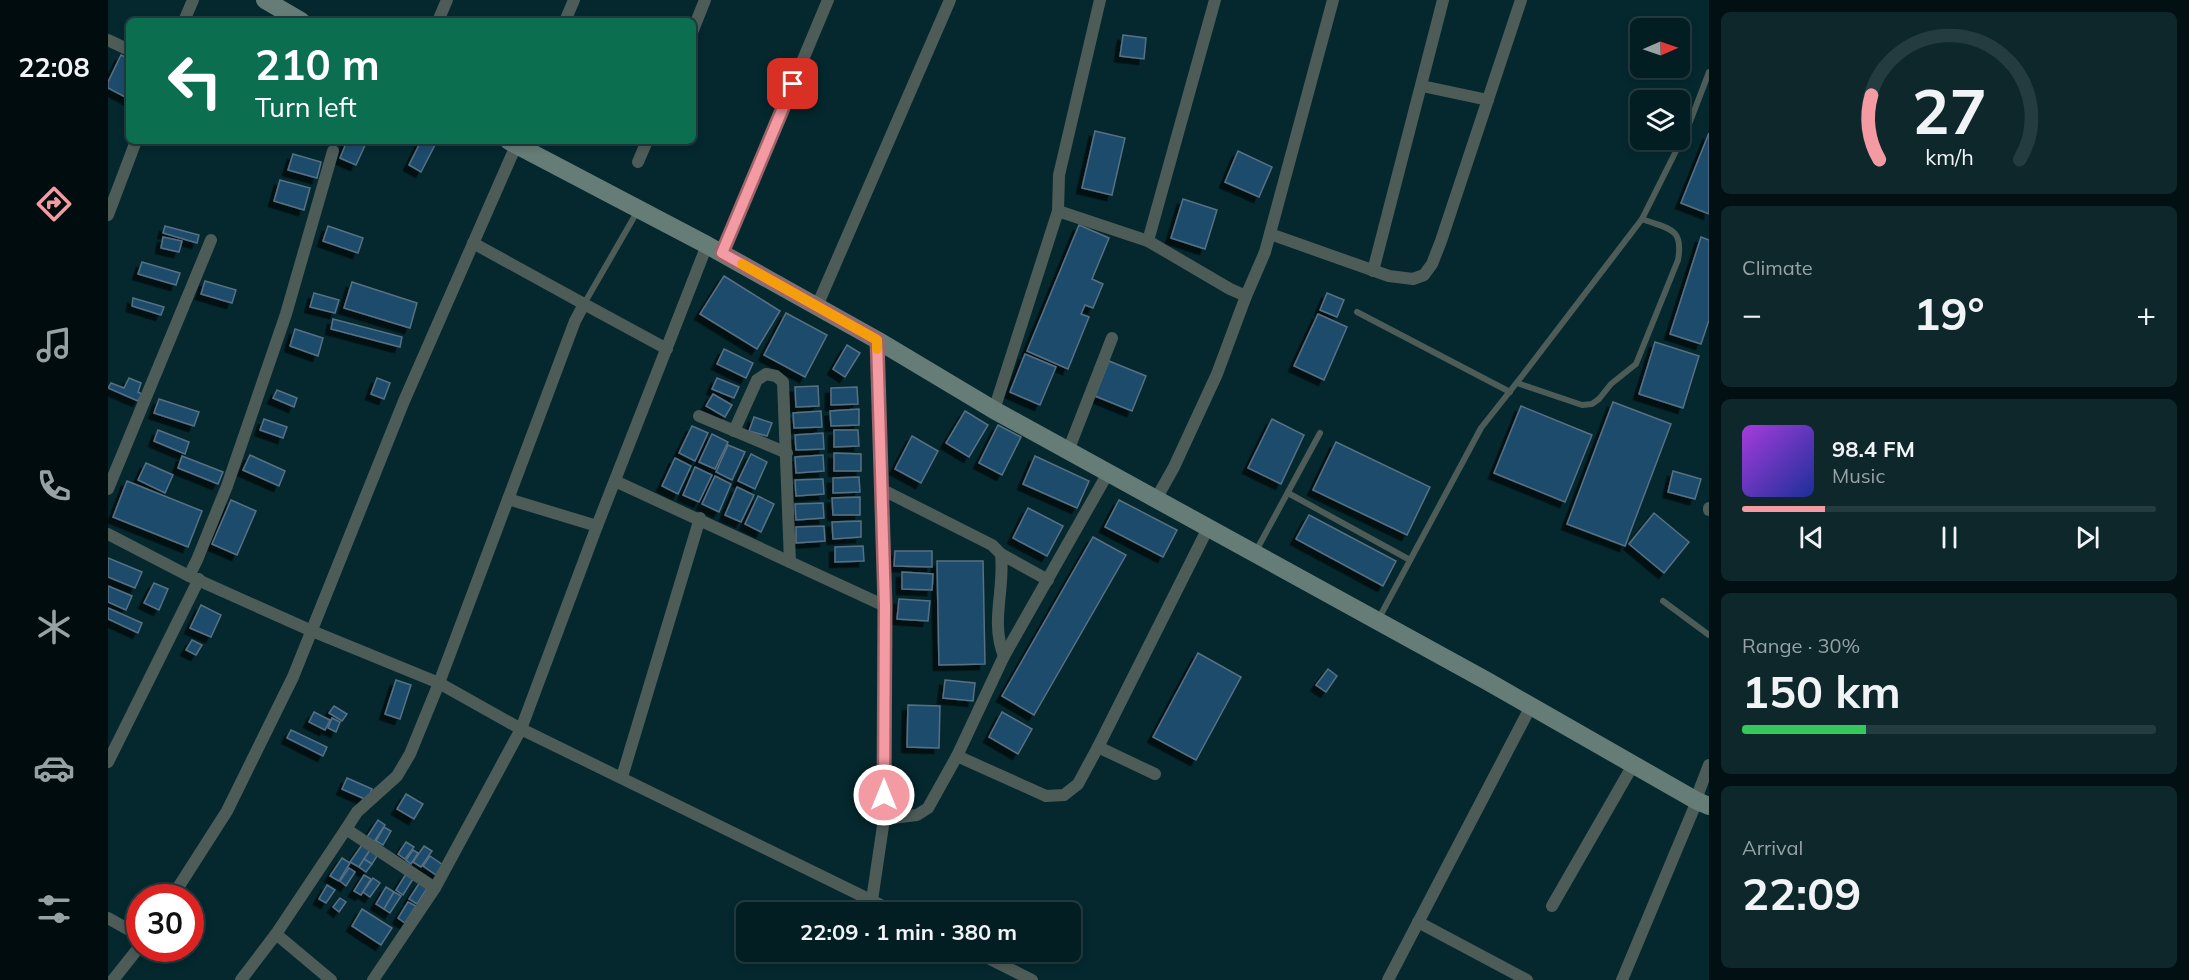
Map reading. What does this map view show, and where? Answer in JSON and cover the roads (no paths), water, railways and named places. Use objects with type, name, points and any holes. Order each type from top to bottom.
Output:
[{"type":"street","points":[[185,18],[193,0]]},
{"type":"street","points":[[265,0],[296,18]]},
{"type":"street","points":[[439,18],[447,0]]},
{"type":"street","points":[[566,18],[574,0]]},
{"type":"street","points":[[696,22],[705,0]]},
{"type":"street","points":[[373,980],[435,888],[521,729],[597,526],[667,349],[828,0]]},
{"type":"street","points":[[817,306],[950,0]]},
{"type":"street","points":[[994,410],[1058,211],[1059,175],[1100,0]]},
{"type":"street","points":[[1148,242],[1215,0]]},
{"type":"street","points":[[1156,499],[1174,467],[1217,374],[1265,252],[1333,0]]},
{"type":"street","points":[[1373,271],[1443,0]]},
{"type":"street","points":[[1270,234],[1401,279],[1413,279],[1424,275],[1432,264],[1521,0]]},
{"type":"street","points":[[108,39],[126,48]]},
{"type":"street","points":[[1422,86],[1488,100]]},
{"type":"street","points":[[108,212],[135,144]]},
{"type":"street","points":[[180,884],[227,811],[293,677],[404,401],[514,144]]},
{"type":"street","points":[[519,144],[715,249],[877,340],[994,410],[1703,803]]},
{"type":"street","points":[[638,162],[646,144]]},
{"type":"street","points":[[108,762],[194,577],[197,560],[227,486],[286,314],[333,151]]},
{"type":"street","points":[[1058,211],[1148,242],[1246,296]]},
{"type":"street","points":[[108,489],[211,240]]},
{"type":"street","points":[[473,243],[667,349]]},
{"type":"street","points":[[241,980],[276,934],[357,812],[397,776],[410,754],[439,683],[575,321],[584,304]]},
{"type":"street","points":[[1068,451],[1112,338]]},
{"type":"street","points":[[872,900],[884,819],[885,606],[877,340]]},
{"type":"street","points":[[734,431],[757,380],[766,374],[776,376],[783,382],[790,562]]},
{"type":"street","points":[[699,416],[787,453]]},
{"type":"street","points":[[884,819],[917,815],[928,808],[957,756],[1004,656],[1108,473]]},
{"type":"street","points":[[615,481],[700,518],[885,606]]},
{"type":"street","points":[[881,489],[992,545],[1001,554],[1048,580]]},
{"type":"street","points":[[508,499],[597,526]]},
{"type":"street","points":[[622,777],[700,518]]},
{"type":"street","points":[[957,756],[1046,796],[1064,795],[1078,784],[1208,528]]},
{"type":"street","points":[[108,534],[194,577],[312,631],[439,683],[521,729],[876,902]]},
{"type":"street","points":[[1001,554],[997,623],[1000,646],[1004,656]]},
{"type":"street","points":[[1388,980],[1531,706]]},
{"type":"street","points":[[1098,747],[1155,774]]},
{"type":"street","points":[[1552,906],[1633,765]]},
{"type":"street","points":[[1622,980],[1703,803],[1709,765]]},
{"type":"street","points":[[346,829],[435,888]]},
{"type":"street","points":[[108,918],[126,928]]},
{"type":"street","points":[[1418,922],[1527,980]]},
{"type":"street","points":[[276,934],[331,980]]},
{"type":"street","points":[[113,980],[127,962]]},
{"type":"street","points":[[996,962],[1032,980]]},
{"type":"lane","points":[[1378,621],[1481,428],[1642,219],[1689,127],[1709,72]]},
{"type":"lane","points":[[584,304],[639,209]]},
{"type":"lane","points":[[1517,383],[1582,405],[1592,404],[1611,384],[1636,364],[1678,260],[1681,245],[1676,235],[1670,230],[1642,219]]},
{"type":"lane","points":[[1358,312],[1510,392]]},
{"type":"lane","points":[[1255,553],[1320,433]]},
{"type":"lane","points":[[1287,493],[1410,560]]},
{"type":"lane","points":[[1663,601],[1709,635]]}]
